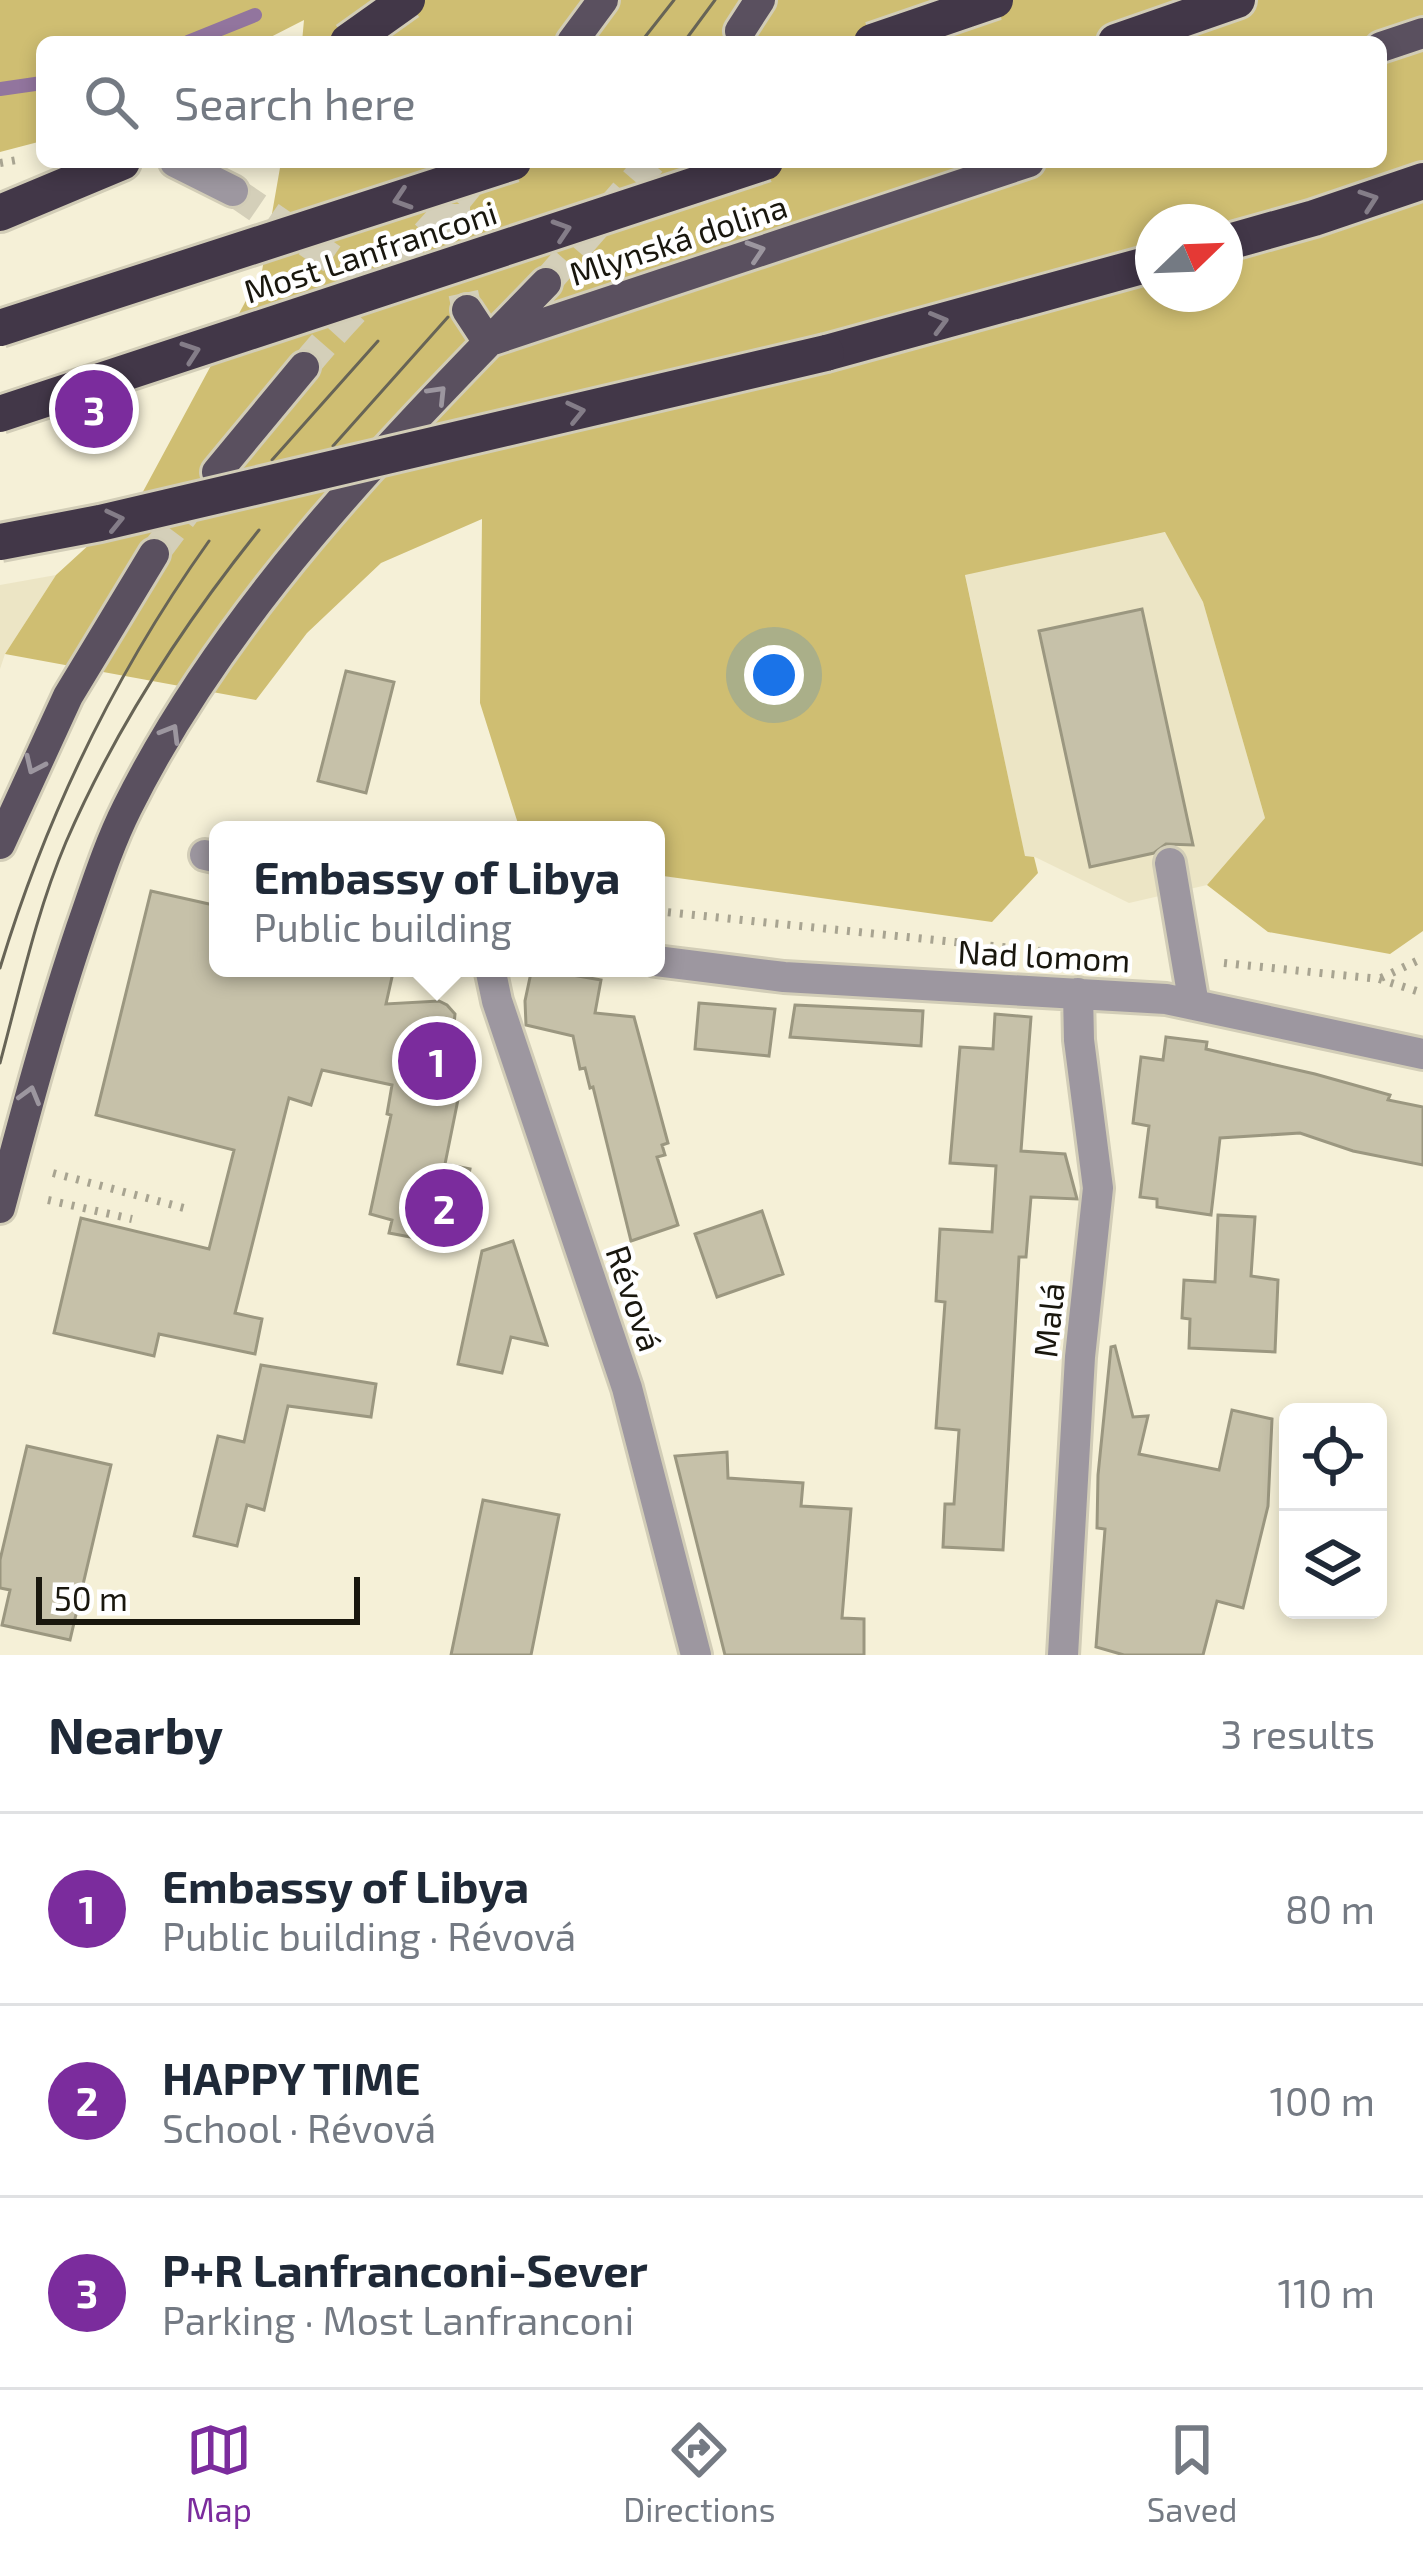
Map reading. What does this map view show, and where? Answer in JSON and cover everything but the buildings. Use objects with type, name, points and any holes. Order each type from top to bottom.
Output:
[{"type":"highway","points":[[356,36],[407,0]]},
{"type":"highway","points":[[889,36],[994,0]]},
{"type":"highway","points":[[1134,36],[1238,0]]},
{"type":"highway","points":[[0,213],[108,168]]},
{"type":"highway","name":"Most Lanfranconi","points":[[0,328],[494,168]]},
{"type":"highway","name":"Most Lanfranconi","points":[[0,414],[747,168]]},
{"type":"highway","points":[[1243,238],[1423,181]]},
{"type":"highway","points":[[0,542],[123,518],[826,353],[1135,268]]},
{"type":"main road","points":[[576,36],[603,0]]},
{"type":"main road","points":[[740,31],[760,0]]},
{"type":"main road","points":[[1387,45],[1423,33]]},
{"type":"main road","name":"Mlynská dolina","points":[[488,342],[1011,168]]},
{"type":"main road","points":[[0,1208],[63,982],[126,810],[213,665],[271,587],[404,430],[545,283]]},
{"type":"main road","points":[[467,310],[488,342]]},
{"type":"main road","points":[[217,472],[304,367]]},
{"type":"main road","points":[[0,844],[68,696],[154,554]]},
{"type":"street","points":[[187,168],[232,191]]},
{"type":"street","points":[[1170,863],[1194,1005]]},
{"type":"street","name":"Nad lomom","points":[[665,963],[784,976],[1166,999],[1423,1054]]},
{"type":"street","name":"Révová","points":[[492,977],[627,1388],[696,1655]]},
{"type":"street","name":"Malá","points":[[1063,1655],[1080,1357],[1098,1188],[1078,1040],[1078,993]]},
{"type":"path","points":[[665,912],[1056,952]]},
{"type":"path","points":[[1379,979],[1423,958]]},
{"type":"path","points":[[1189,959],[1379,979],[1423,994]]},
{"type":"path","points":[[53,1173],[188,1209]]},
{"type":"path","points":[[48,1200],[132,1219]]},
{"type":"shaded area","points":[[0,0],[1423,0],[1423,931],[1390,954],[1268,932],[1207,885],[1265,818],[1203,602],[1165,532],[965,575],[1025,856],[1034,857],[1038,873],[992,922],[665,876],[665,821],[517,821],[480,703],[482,519],[381,563],[307,633],[256,700],[5,654],[56,575],[139,499],[262,271],[280,168],[1387,168],[1387,36],[303,36],[304,20],[273,36],[36,36],[36,143],[0,152]]},
{"type":"shaded area","points":[[1166,532],[1203,602],[1265,818],[1207,885],[1129,903],[1035,857],[1025,857],[965,574]]},
{"type":"shaded area","points":[[56,575],[5,654],[0,669],[0,585]]},
{"type":"waterway","points":[[203,36],[255,15]]},
{"type":"waterway","points":[[0,89],[36,84]]},
{"type":"tunnel","points":[[304,367],[481,168]]},
{"type":"tunnel","points":[[546,283],[646,168]]},
{"type":"tunnel","points":[[233,191],[373,287]]},
{"type":"tunnel","points":[[455,204],[455,255],[467,310]]},
{"type":"tunnel","points":[[154,554],[198,495]]},
{"type":"tram line","points":[[646,36],[674,0]]},
{"type":"tram line","points":[[688,36],[715,0]]},
{"type":"tram line","points":[[333,446],[448,317]]},
{"type":"tram line","points":[[272,460],[378,341]]},
{"type":"tram line","points":[[0,1063],[46,896],[85,800],[152,680],[259,530]]},
{"type":"tram line","points":[[0,968],[39,854],[87,746],[143,642],[209,541]]},
{"type":"place","name":"P+R Lanfranconi-Sever","points":[[94,409]]},
{"type":"place","name":"Embassy of Libya","points":[[437,1061]]},
{"type":"place","name":"HAPPY TIME","points":[[444,1208]]}]
